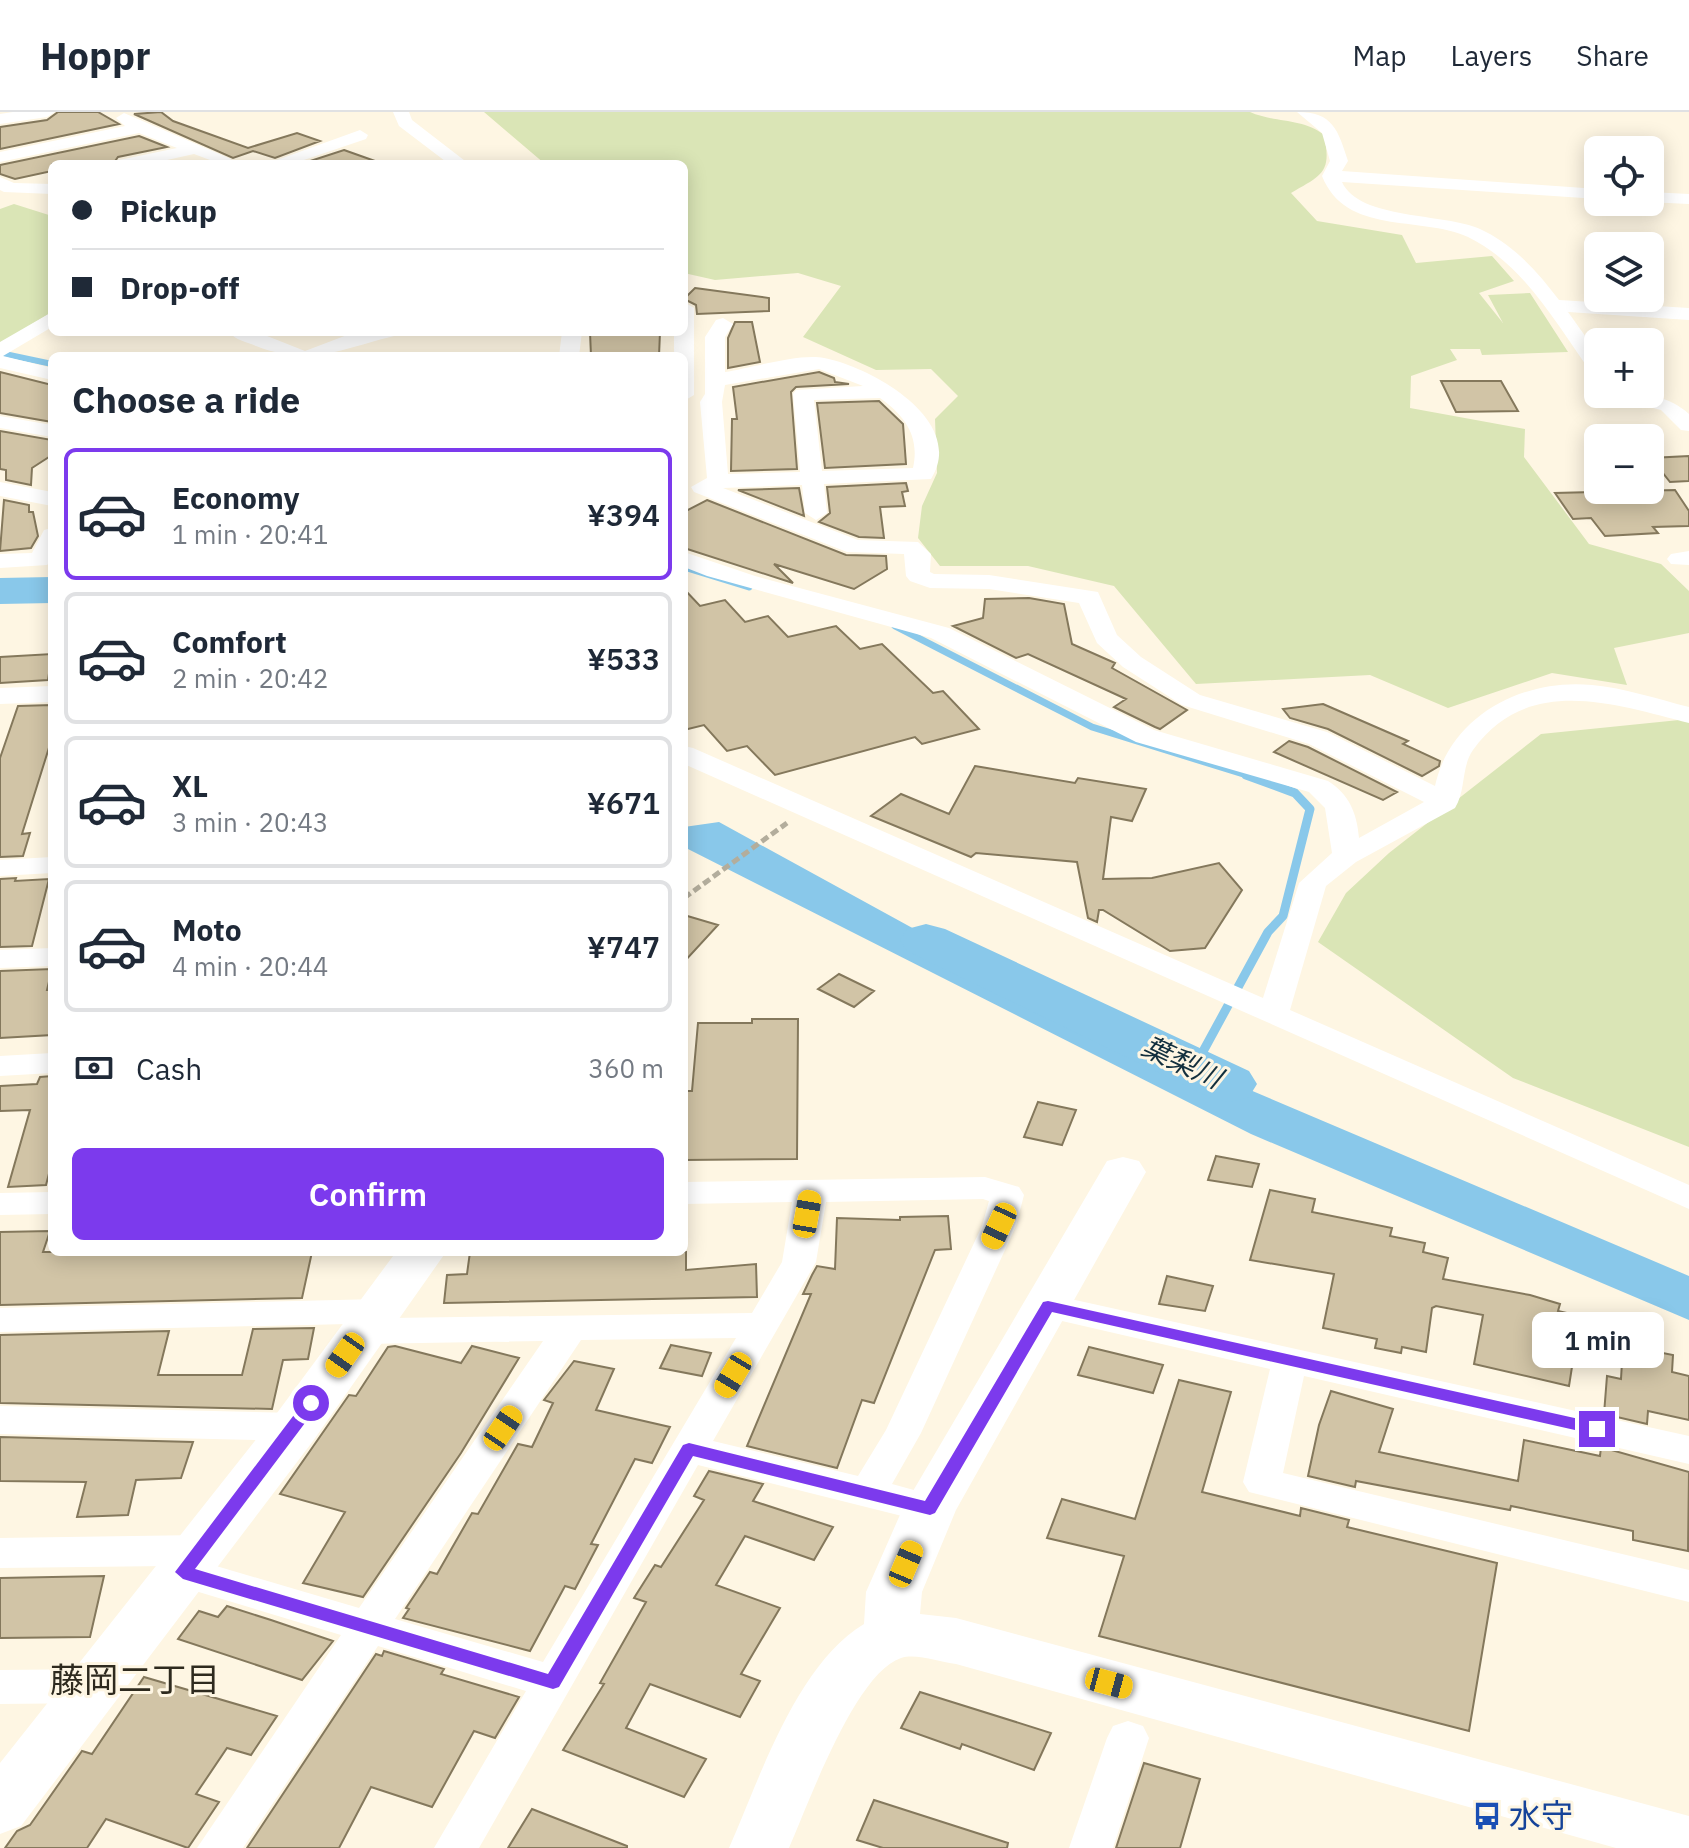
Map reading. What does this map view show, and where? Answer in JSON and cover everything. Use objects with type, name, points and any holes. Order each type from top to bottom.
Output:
[{"type":"street","points":[[0,119],[47,112]]},
{"type":"street","points":[[115,112],[140,128],[221,160]]},
{"type":"street","points":[[401,112],[405,122],[455,160]]},
{"type":"street","points":[[1305,112],[1330,131],[1339,161],[1331,176]]},
{"type":"street","points":[[0,157],[140,128]]},
{"type":"street","points":[[287,160],[360,135]]},
{"type":"street","points":[[144,160],[195,149]]},
{"type":"street","points":[[1331,176],[1584,193]]},
{"type":"street","points":[[1331,176],[1341,197],[1361,208],[1438,221],[1483,238],[1502,249],[1552,305],[1584,349]]},
{"type":"street","points":[[3,187],[48,180]]},
{"type":"street","points":[[3,187],[48,189]]},
{"type":"street","points":[[1664,198],[1689,199]]},
{"type":"street","points":[[1552,305],[1689,314]]},
{"type":"street","points":[[0,351],[48,321]]},
{"type":"street","points":[[701,487],[711,402],[715,394],[715,337],[723,324]]},
{"type":"street","points":[[249,336],[290,352]]},
{"type":"street","points":[[321,352],[366,336]]},
{"type":"street","points":[[0,362],[48,373]]},
{"type":"street","points":[[701,487],[813,478],[923,474],[928,449],[912,411],[854,372],[820,363],[715,380]]},
{"type":"street","points":[[816,513],[803,394],[886,392]]},
{"type":"street","points":[[1664,405],[1689,425]]},
{"type":"street","points":[[0,422],[48,430]]},
{"type":"street","points":[[701,487],[855,547],[910,547],[919,554],[918,576],[930,581],[989,582],[1089,597],[1106,638],[1132,662],[1191,700],[1318,738],[1445,802]]},
{"type":"street","points":[[0,489],[48,498]]},
{"type":"street","points":[[0,561],[39,560],[48,546]]},
{"type":"street","points":[[688,560],[942,634],[1144,736],[1297,778],[1328,792],[1344,815],[1346,856]]},
{"type":"street","points":[[1273,1014],[1313,883],[1346,856],[1445,802],[1459,750],[1489,720],[1526,697],[1552,690],[1596,693],[1689,715]]},
{"type":"street","points":[[0,696],[48,694]]},
{"type":"street","points":[[688,756],[1689,1198]]},
{"type":"street","points":[[0,868],[48,865]]},
{"type":"street","points":[[0,959],[48,957]]},
{"type":"street","points":[[0,1066],[48,1063]]},
{"type":"street","points":[[891,1636],[894,1592],[930,1508],[1123,1172]]},
{"type":"street","points":[[688,1193],[985,1188],[1007,1195],[999,1226],[903,1433],[867,1494]]},
{"type":"street","points":[[456,1848],[799,1262],[811,1191]]},
{"type":"street","points":[[0,1204],[48,1203]]},
{"type":"street","points":[[0,1808],[295,1427],[419,1256]]},
{"type":"street","points":[[1048,1306],[1689,1450]]},
{"type":"street","points":[[0,1320],[370,1321],[570,1329],[762,1325]]},
{"type":"street","points":[[219,1848],[570,1329]]},
{"type":"street","points":[[1290,1359],[1262,1482],[1689,1586]]},
{"type":"street","points":[[0,1420],[295,1427]]},
{"type":"street","points":[[689,1449],[930,1508]]},
{"type":"street","points":[[0,1553],[192,1561],[369,1627],[553,1682]]},
{"type":"street","points":[[759,1848],[838,1679],[860,1653],[891,1636],[956,1641],[1689,1842]]},
{"type":"street","points":[[0,1687],[96,1686]]},
{"type":"street","points":[[1091,1848],[1128,1738]]},
{"type":"path","points":[[688,895],[794,818]]},
{"type":"green space","points":[[484,112],[1250,112],[1307,126],[1324,135],[1327,158],[1317,177],[1291,193],[1317,221],[1402,235],[1416,263],[1492,256],[1514,281],[1479,293],[1503,323],[1488,295],[1530,293],[1568,352],[1482,355],[1480,349],[1450,349],[1457,360],[1411,376],[1410,408],[1525,429],[1524,457],[1589,544],[1661,564],[1689,591],[1689,633],[1614,648],[1627,685],[1552,673],[1448,708],[1370,675],[1196,684],[1114,586],[1028,566],[940,566],[918,538],[922,506],[937,473],[935,419],[958,396],[931,369],[876,370],[803,337],[841,286],[798,273],[715,280],[688,274],[688,160],[540,160]]},
{"type":"green space","points":[[14,204],[48,215],[48,314],[0,344],[0,209]]},
{"type":"green space","points":[[1689,719],[1689,1147],[1513,1078],[1318,942],[1346,893],[1389,853],[1541,734]]},
{"type":"water","points":[[719,822],[989,970],[1165,1054],[1689,1276],[1689,1320],[1251,1134],[688,849],[688,826]]},
{"type":"building","points":[[58,112],[98,112],[119,124],[0,149],[0,127],[47,120]]},
{"type":"building","points":[[161,112],[173,121],[248,148],[297,133],[320,141],[275,158],[253,151],[233,158],[134,114]]},
{"type":"building","points":[[139,136],[167,147],[116,160],[48,160],[48,172],[15,179],[0,174],[0,165]]},
{"type":"building","points":[[344,150],[372,160],[313,160]]},
{"type":"building","points":[[695,288],[769,298],[769,311],[697,314],[696,305],[688,301],[688,295]]},
{"type":"building","points":[[735,322],[752,322],[760,362],[728,368],[728,338]]},
{"type":"building","points":[[590,336],[660,336],[659,352],[591,352]]},
{"type":"building","points":[[0,372],[48,384],[48,421],[0,413]]},
{"type":"building","points":[[819,372],[834,378],[835,382],[849,384],[796,387],[791,392],[797,469],[731,471],[732,419],[737,419],[733,387]]},
{"type":"building","points":[[1441,381],[1501,381],[1518,411],[1456,412]]},
{"type":"building","points":[[879,401],[903,424],[906,464],[825,468],[817,403]]},
{"type":"building","points":[[0,431],[48,439],[48,458],[32,468],[31,485],[6,480],[6,470],[0,469]]},
{"type":"building","points":[[1689,456],[1689,481],[1670,482],[1664,474],[1664,457]]},
{"type":"building","points":[[906,483],[908,491],[902,492],[905,506],[880,507],[884,538],[859,537],[819,522],[830,513],[827,487]]},
{"type":"building","points":[[799,488],[804,516],[738,490]]},
{"type":"building","points":[[1664,490],[1675,490],[1689,511],[1689,526],[1653,527],[1658,533],[1605,536],[1591,518],[1573,519],[1555,493],[1584,492],[1584,504],[1664,504]]},
{"type":"building","points":[[4,500],[29,505],[29,512],[33,512],[38,536],[31,548],[0,551]]},
{"type":"building","points":[[707,500],[846,555],[886,556],[887,569],[854,589],[774,564],[793,583],[688,549],[688,510]]},
{"type":"building","points":[[688,593],[700,606],[725,600],[745,622],[768,616],[788,637],[836,626],[860,649],[882,644],[933,693],[943,691],[979,729],[922,744],[915,737],[775,775],[747,746],[727,751],[704,725],[688,729]]},
{"type":"building","points":[[1029,598],[1064,604],[1072,644],[1115,663],[1112,668],[1187,710],[1160,729],[1114,707],[1126,699],[1028,654],[1016,658],[953,626],[983,618],[985,599]]},
{"type":"building","points":[[48,654],[48,680],[0,683],[0,657]]},
{"type":"building","points":[[1323,704],[1408,741],[1403,744],[1440,761],[1439,766],[1422,776],[1328,729],[1290,718],[1283,709]]},
{"type":"building","points":[[48,705],[48,751],[22,834],[30,833],[23,856],[0,857],[0,758],[18,706]]},
{"type":"building","points":[[1289,741],[1308,747],[1397,792],[1383,800],[1274,752]]},
{"type":"building","points":[[975,766],[1075,783],[1078,778],[1146,789],[1132,821],[1111,817],[1103,879],[1152,878],[1219,863],[1242,890],[1205,948],[1170,951],[1103,910],[1099,910],[1097,922],[1088,918],[1077,862],[976,853],[971,857],[871,816],[901,794],[949,814]]},
{"type":"building","points":[[0,879],[48,879],[32,946],[0,947]]},
{"type":"building","points":[[688,916],[718,925],[688,958]]},
{"type":"building","points":[[48,969],[48,1035],[0,1038],[0,971]]},
{"type":"building","points":[[839,974],[874,991],[854,1007],[818,989]]},
{"type":"building","points":[[752,1019],[798,1019],[797,1159],[688,1160],[688,1091],[692,1091],[698,1023],[752,1023]]},
{"type":"building","points":[[48,1076],[46,1185],[8,1187],[30,1110],[0,1111],[0,1086],[37,1084],[40,1077]]},
{"type":"building","points":[[1038,1102],[1076,1110],[1062,1145],[1024,1137]]},
{"type":"building","points":[[1216,1156],[1259,1164],[1252,1187],[1208,1180]]},
{"type":"building","points":[[1270,1190],[1315,1199],[1312,1212],[1392,1228],[1390,1236],[1425,1243],[1423,1252],[1448,1258],[1443,1279],[1530,1295],[1560,1304],[1558,1311],[1580,1316],[1569,1386],[1474,1364],[1483,1315],[1436,1306],[1432,1308],[1426,1352],[1402,1347],[1401,1353],[1375,1348],[1377,1339],[1323,1328],[1334,1274],[1250,1260]]},
{"type":"building","points":[[948,1216],[951,1249],[935,1250],[874,1403],[862,1400],[837,1468],[747,1446],[811,1294],[803,1294],[812,1275],[817,1266],[835,1269],[837,1218],[900,1220],[900,1217]]},
{"type":"building","points":[[48,1231],[43,1252],[48,1252],[48,1256],[311,1256],[302,1298],[0,1305],[0,1232]]},
{"type":"building","points":[[469,1256],[686,1256],[686,1270],[756,1264],[757,1297],[444,1303],[447,1275],[467,1274]]},
{"type":"building","points":[[1167,1276],[1213,1286],[1205,1311],[1159,1304]]},
{"type":"building","points":[[314,1328],[308,1359],[283,1360],[272,1409],[0,1403],[0,1335],[169,1331],[158,1375],[242,1375],[253,1329]]},
{"type":"building","points":[[671,1345],[711,1353],[702,1376],[660,1368]]},
{"type":"building","points":[[1623,1345],[1673,1355],[1672,1372],[1689,1376],[1689,1420],[1648,1411],[1647,1424],[1604,1414],[1607,1376],[1621,1379]]},
{"type":"building","points":[[395,1346],[461,1363],[472,1346],[519,1358],[461,1453],[363,1597],[303,1583],[345,1512],[280,1494],[349,1395],[356,1396],[388,1347]]},
{"type":"building","points":[[1089,1347],[1163,1365],[1153,1393],[1078,1375]]},
{"type":"building","points":[[574,1361],[614,1369],[596,1410],[670,1427],[652,1463],[635,1459],[591,1544],[598,1545],[575,1589],[565,1586],[530,1651],[403,1618],[409,1609],[406,1608],[430,1572],[437,1574],[472,1513],[478,1514],[518,1444],[532,1447],[553,1403],[544,1400]]},
{"type":"building","points":[[1179,1380],[1231,1392],[1202,1492],[1300,1516],[1301,1508],[1349,1520],[1347,1527],[1497,1563],[1469,1731],[1099,1636],[1124,1556],[1047,1538],[1062,1499],[1135,1519]]},
{"type":"building","points":[[1331,1391],[1393,1409],[1379,1452],[1518,1481],[1524,1440],[1600,1456],[1601,1447],[1689,1472],[1688,1551],[1633,1540],[1633,1531],[1511,1506],[1510,1510],[1356,1481],[1355,1487],[1308,1476],[1319,1425]]},
{"type":"building","points":[[0,1437],[193,1442],[181,1478],[136,1480],[128,1515],[77,1517],[86,1482],[0,1481]]},
{"type":"building","points":[[709,1471],[763,1484],[753,1501],[833,1527],[814,1560],[745,1536],[716,1585],[780,1608],[741,1674],[760,1681],[740,1717],[650,1684],[626,1728],[706,1759],[684,1797],[563,1750],[604,1684],[600,1683],[646,1602],[634,1598],[655,1565],[661,1567],[704,1500],[694,1496]]},
{"type":"building","points":[[104,1576],[90,1637],[0,1638],[0,1578]]},
{"type":"building","points":[[227,1606],[333,1641],[302,1680],[178,1639],[199,1611],[218,1617]]},
{"type":"building","points":[[384,1651],[444,1669],[441,1674],[519,1697],[495,1738],[474,1731],[432,1807],[371,1787],[339,1848],[247,1848],[376,1654],[382,1656]]},
{"type":"building","points":[[144,1677],[277,1716],[251,1755],[227,1748],[196,1794],[219,1802],[188,1848],[106,1819],[87,1848],[5,1848],[17,1831],[30,1825],[82,1751],[92,1754]]},
{"type":"building","points":[[920,1692],[1051,1733],[1034,1770],[962,1744],[960,1749],[901,1728]]},
{"type":"building","points":[[1144,1763],[1200,1779],[1180,1848],[1116,1848]]},
{"type":"building","points":[[874,1800],[1008,1843],[1007,1848],[883,1848],[857,1840]]},
{"type":"building","points":[[532,1809],[627,1846],[627,1848],[508,1848]]},
{"type":"waterway","points":[[0,353],[48,363]]},
{"type":"waterway","points":[[688,568],[749,587]]},
{"type":"waterway","name":"葉梨川","points":[[0,591],[48,590]]},
{"type":"waterway","points":[[895,626],[1092,727],[1253,777]]},
{"type":"waterway","points":[[1194,1068],[1268,932],[1283,916],[1310,809],[1295,793],[1246,775]]},
{"type":"waterway","name":"葉梨川","points":[[926,940],[1229,1084]]},
{"type":"place","name":"水守","points":[[1487,1816]]},
{"type":"district","name":"藤岡二丁目","points":[[135,1680]]},
{"type":"route","points":[[311,1403],[183,1572],[553,1682],[689,1449],[930,1508],[1048,1306],[1597,1429]]}]
